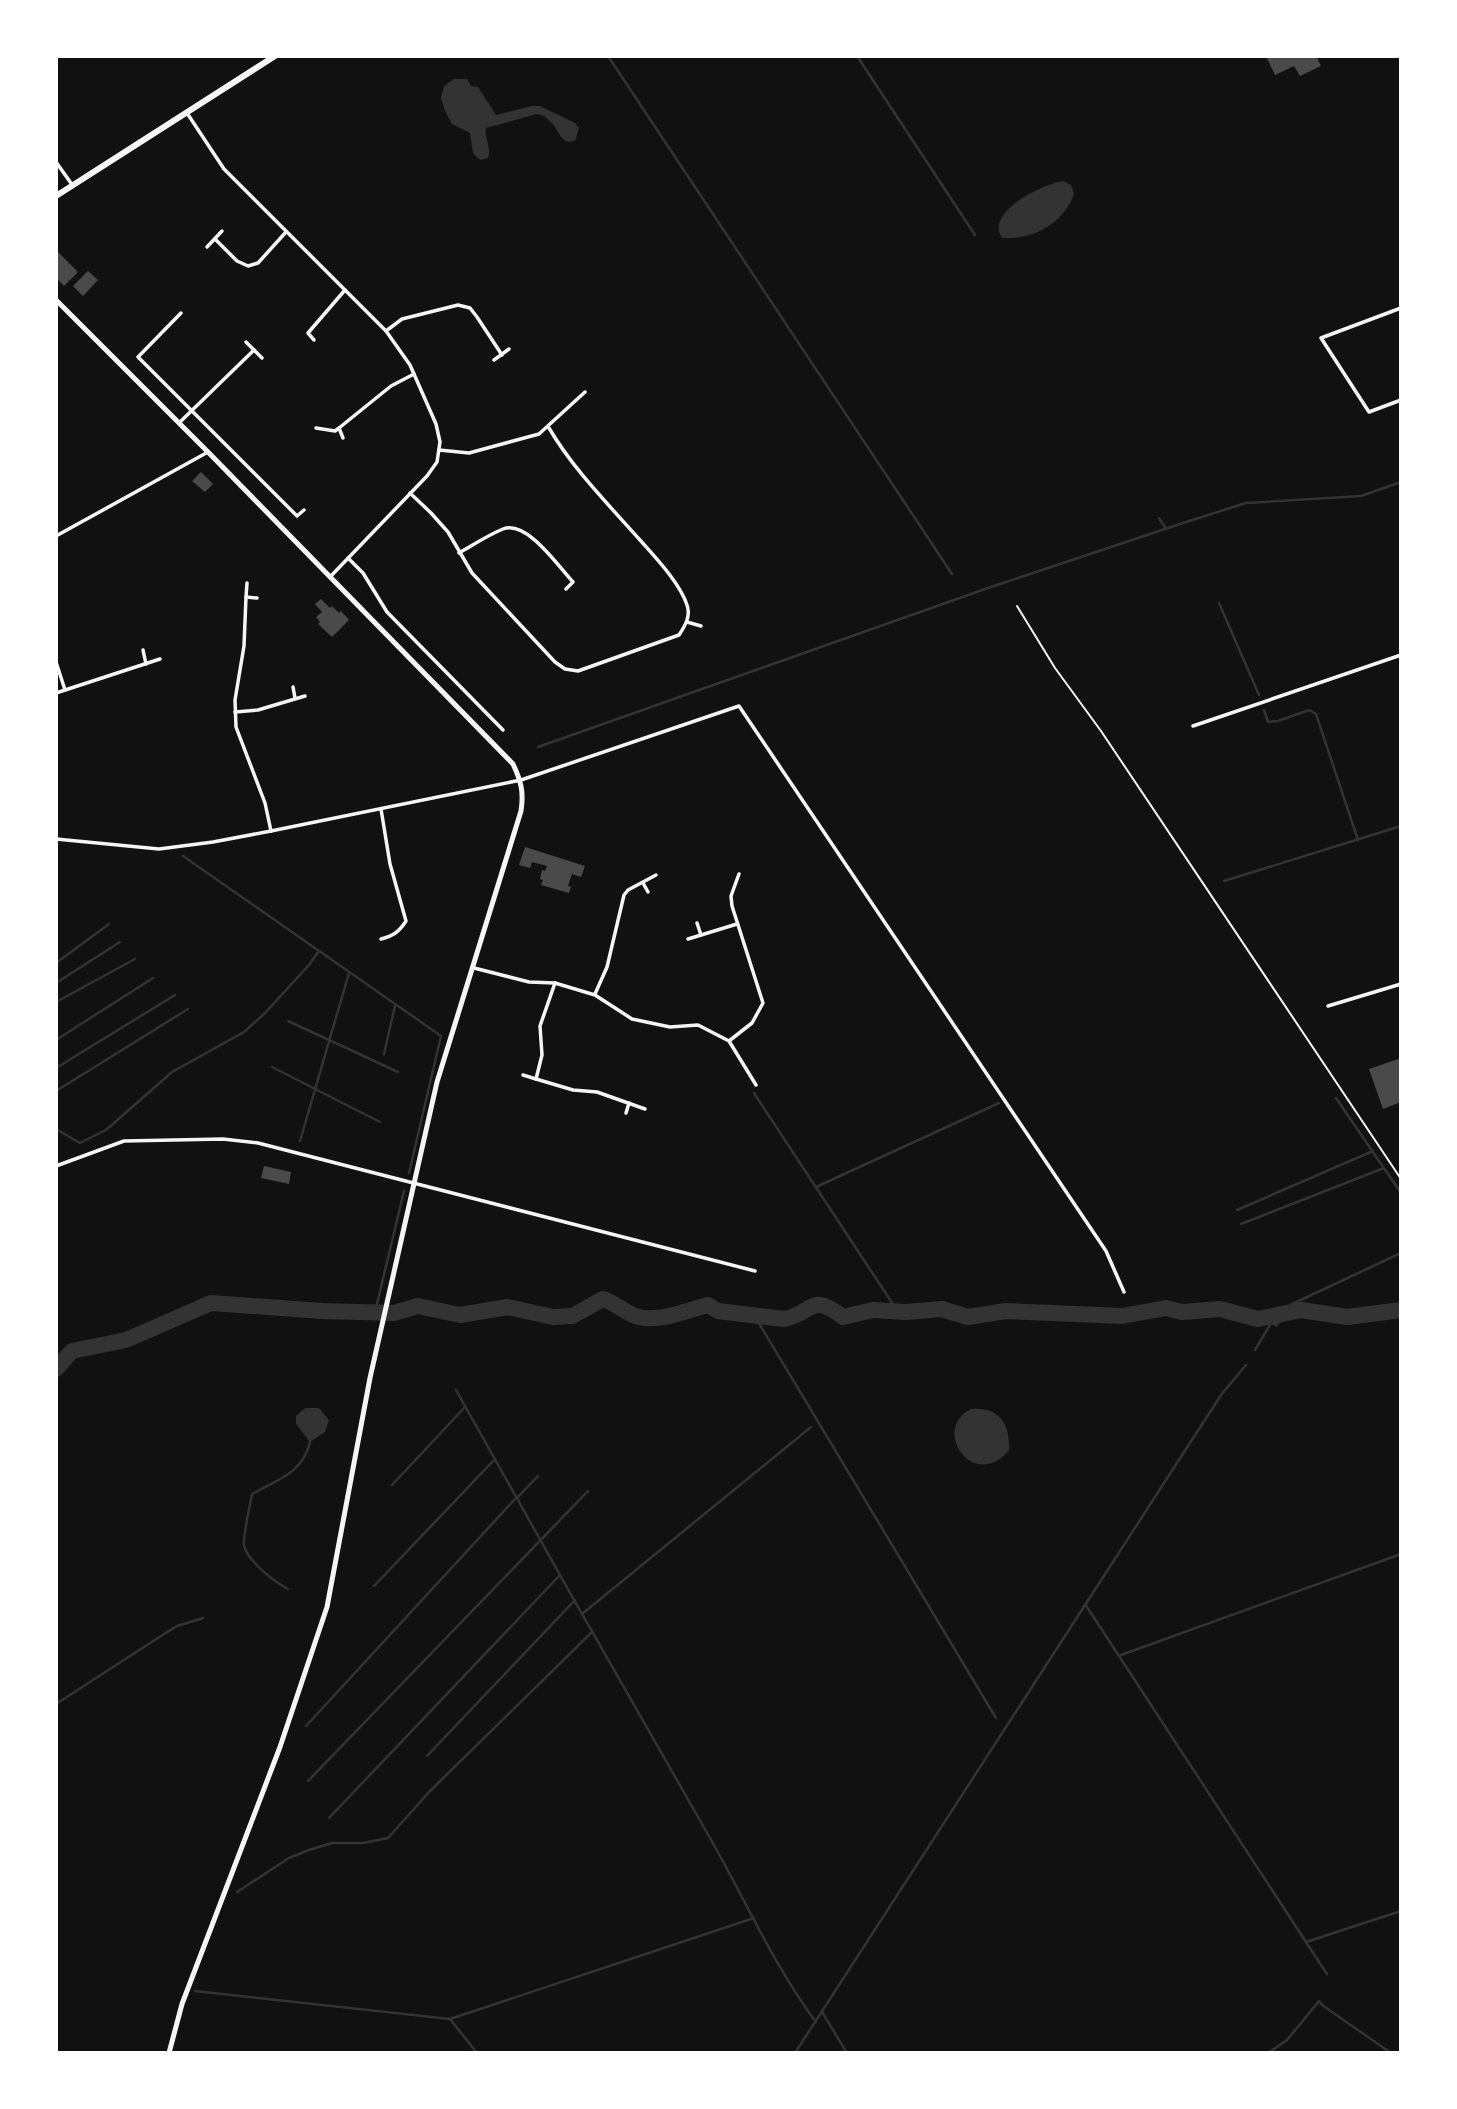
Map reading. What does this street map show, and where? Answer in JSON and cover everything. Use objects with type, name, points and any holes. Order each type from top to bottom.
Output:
[{"type":"main road","points":[[56,196],[275,56]]},
{"type":"street","points":[[187,113],[223,169],[386,331],[414,374],[436,424],[440,442],[437,463],[330,577]]},
{"type":"street","points":[[56,162],[73,186]]},
{"type":"street","points":[[207,247],[222,231]]},
{"type":"street","points":[[215,239],[237,261],[248,266],[258,263],[286,232]]},
{"type":"street","points":[[314,340],[308,333],[345,290]]},
{"type":"street","points":[[56,300],[513,764],[521,780],[523,796],[521,811],[441,1071],[370,1378],[327,1606],[285,1734],[182,2004],[169,2053]]},
{"type":"street","points":[[386,331],[402,319],[458,305],[470,308],[502,355]]},
{"type":"street","points":[[1401,308],[1321,338],[1368,412],[1401,400]]},
{"type":"street","points":[[181,313],[138,357],[297,516],[304,510]]},
{"type":"street","points":[[246,341],[262,358]]},
{"type":"street","points":[[494,360],[509,349]]},
{"type":"street","points":[[179,424],[254,350]]},
{"type":"street","points":[[316,428],[339,428],[391,386],[414,374]]},
{"type":"street","points":[[439,450],[469,453],[539,434],[549,428],[585,392]]},
{"type":"street","points":[[339,428],[343,438]]},
{"type":"street","points":[[410,494],[448,533],[472,573],[555,662],[565,669],[578,671],[679,635],[687,622],[688,607],[680,591],[656,558],[566,456],[549,428]]},
{"type":"street","points":[[56,536],[208,452]]},
{"type":"street","points":[[459,552],[504,528],[517,527],[530,535],[573,582],[566,589]]},
{"type":"street","points":[[348,558],[363,573],[387,612],[503,730]]},
{"type":"street","points":[[247,583],[244,646],[235,700],[236,727],[264,803],[271,831]]},
{"type":"street","points":[[246,597],[257,598]]},
{"type":"street","points":[[687,622],[701,626]]},
{"type":"street","points":[[143,650],[146,664]]},
{"type":"street","points":[[1193,726],[1401,655]]},
{"type":"street","points":[[56,693],[160,659]]},
{"type":"street","points":[[56,662],[65,690]]},
{"type":"street","points":[[293,687],[295,698]]},
{"type":"street","points":[[235,712],[258,710],[305,696]]},
{"type":"street","points":[[56,839],[159,849],[271,831],[521,780],[739,706],[1106,1251],[1125,1293]]},
{"type":"street","points":[[381,809],[390,864],[406,921],[399,932],[381,939]]},
{"type":"street","points":[[729,1041],[752,1023],[763,1003],[730,896],[739,874]]},
{"type":"street","points":[[595,995],[607,967],[624,895],[656,876]]},
{"type":"street","points":[[643,883],[648,892]]},
{"type":"street","points":[[697,923],[701,935]]},
{"type":"street","points":[[688,939],[737,924]]},
{"type":"street","points":[[474,968],[529,982],[555,983],[595,995],[632,1019],[670,1027],[698,1026],[729,1041],[756,1085]]},
{"type":"street","points":[[536,1079],[542,1055],[540,1026],[555,983]]},
{"type":"street","points":[[1328,1006],[1401,984]]},
{"type":"street","points":[[523,1075],[573,1090],[597,1092],[645,1108]]},
{"type":"street","points":[[626,1113],[629,1103]]},
{"type":"street","points":[[56,1166],[124,1141],[223,1139],[258,1143],[755,1271]]},
{"type":"path","points":[[1017,606],[1055,668],[1101,731],[1401,1179]]},
{"type":"shaded area","points":[[454,79],[467,79],[471,86],[478,87],[496,115],[540,106],[575,123],[579,128],[575,141],[567,142],[553,124],[537,114],[486,128],[489,154],[488,158],[480,160],[473,153],[470,133],[452,124],[445,111],[441,98],[444,86]]},
{"type":"shaded area","points":[[1063,181],[1071,185],[1074,194],[1055,222],[1036,233],[1002,238],[999,228],[1008,209],[1030,193]]},
{"type":"shaded area","points":[[1292,1306],[1322,1313],[1291,1314],[1277,1327],[1269,1323],[1271,1317],[1258,1319],[1232,1313],[1257,1317]]},
{"type":"shaded area","points":[[305,1408],[319,1408],[329,1420],[325,1432],[310,1442],[296,1424],[296,1416]]},
{"type":"shaded area","points":[[971,1409],[996,1414],[1005,1425],[1009,1450],[996,1461],[983,1465],[971,1461],[962,1453],[956,1442],[955,1430],[959,1418]]},
{"type":"building","points":[[1266,56],[1316,56],[1321,66],[1300,76],[1294,66],[1275,75]]},
{"type":"building","points":[[56,250],[78,272],[64,286],[56,278]]},
{"type":"building","points":[[88,271],[98,280],[83,296],[73,286]]},
{"type":"building","points":[[201,472],[213,484],[205,492],[192,481]]},
{"type":"building","points":[[321,599],[330,608],[332,606],[339,613],[341,611],[349,620],[332,637],[318,624],[320,622],[316,617],[322,612],[315,604]]},
{"type":"building","points":[[525,847],[585,866],[581,877],[572,874],[569,893],[541,885],[542,870],[545,871],[547,866],[532,862],[530,868],[519,865]]},
{"type":"building","points":[[1401,1058],[1401,1102],[1383,1109],[1369,1069]]},
{"type":"building","points":[[264,1166],[291,1172],[289,1184],[261,1178]]},
{"type":"waterway","points":[[608,56],[952,574]]},
{"type":"waterway","points":[[857,56],[975,235]]},
{"type":"waterway","points":[[538,747],[988,588],[1246,503],[1361,496],[1401,482]]},
{"type":"waterway","points":[[1159,518],[1165,527]]},
{"type":"waterway","points":[[1219,603],[1259,695]]},
{"type":"waterway","points":[[1264,710],[1268,722],[1309,710],[1316,714],[1358,840]]},
{"type":"waterway","points":[[1224,881],[1401,826]]},
{"type":"waterway","points":[[183,856],[441,1036],[409,1173]]},
{"type":"waterway","points":[[56,963],[109,924]]},
{"type":"waterway","points":[[56,983],[120,942]]},
{"type":"waterway","points":[[56,1129],[80,1143],[106,1130],[172,1072],[244,1032],[265,1013],[318,952]]},
{"type":"waterway","points":[[56,1002],[135,959]]},
{"type":"waterway","points":[[300,1141],[349,973]]},
{"type":"waterway","points":[[56,1040],[153,978]]},
{"type":"waterway","points":[[56,1068],[175,995]]},
{"type":"waterway","points":[[384,1054],[395,1006]]},
{"type":"waterway","points":[[56,1091],[188,1009]]},
{"type":"waterway","points":[[288,1021],[398,1072]]},
{"type":"waterway","points":[[272,1067],[380,1122]]},
{"type":"waterway","points":[[754,1093],[898,1312]]},
{"type":"waterway","points":[[1336,1098],[1401,1193]]},
{"type":"waterway","points":[[816,1187],[999,1103]]},
{"type":"waterway","points":[[1237,1210],[1373,1151]]},
{"type":"waterway","points":[[1241,1224],[1384,1168]]},
{"type":"waterway","points":[[375,1312],[404,1191]]},
{"type":"waterway","points":[[1290,1305],[1401,1253]]},
{"type":"waterway","points":[[56,1369],[72,1351],[126,1340],[211,1303],[394,1313],[418,1306],[460,1315],[508,1307],[553,1317],[572,1316],[603,1299],[642,1318],[661,1318],[708,1305],[718,1311],[784,1319],[818,1305],[843,1317],[873,1310],[906,1312],[942,1309],[968,1317],[1006,1311],[1122,1316],[1166,1308],[1182,1312],[1220,1309],[1258,1319],[1301,1310],[1347,1317],[1401,1310]]},
{"type":"waterway","points":[[754,1315],[996,1718]]},
{"type":"waterway","points":[[1255,1350],[1271,1323]]},
{"type":"waterway","points":[[795,2053],[1221,1395],[1246,1365]]},
{"type":"waterway","points":[[456,1390],[710,1838],[773,1955],[816,2022]]},
{"type":"waterway","points":[[392,1485],[465,1407]]},
{"type":"waterway","points":[[582,1614],[811,1427]]},
{"type":"waterway","points":[[288,1589],[250,1558],[244,1545],[246,1528],[252,1494],[295,1468],[307,1453],[310,1442]]},
{"type":"waterway","points":[[374,1586],[495,1459]]},
{"type":"waterway","points":[[517,1498],[538,1476]]},
{"type":"waterway","points":[[308,1781],[588,1491]]},
{"type":"waterway","points":[[306,1726],[515,1499]]},
{"type":"waterway","points":[[1121,1655],[1401,1554]]},
{"type":"waterway","points":[[329,1818],[560,1575]]},
{"type":"waterway","points":[[427,1756],[575,1600]]},
{"type":"waterway","points":[[1085,1604],[1327,1974]]},
{"type":"waterway","points":[[56,1704],[177,1626],[203,1618]]},
{"type":"waterway","points":[[237,1892],[289,1858],[309,1850],[332,1843],[363,1843],[388,1838],[430,1791],[592,1632]]},
{"type":"waterway","points":[[1306,1942],[1401,1911]]},
{"type":"waterway","points":[[477,2053],[450,2019],[754,1918]]},
{"type":"waterway","points":[[195,1991],[450,2019]]},
{"type":"waterway","points":[[1268,2053],[1287,2040],[1319,2001],[1391,2053]]},
{"type":"waterway","points":[[822,2012],[847,2053]]}]
